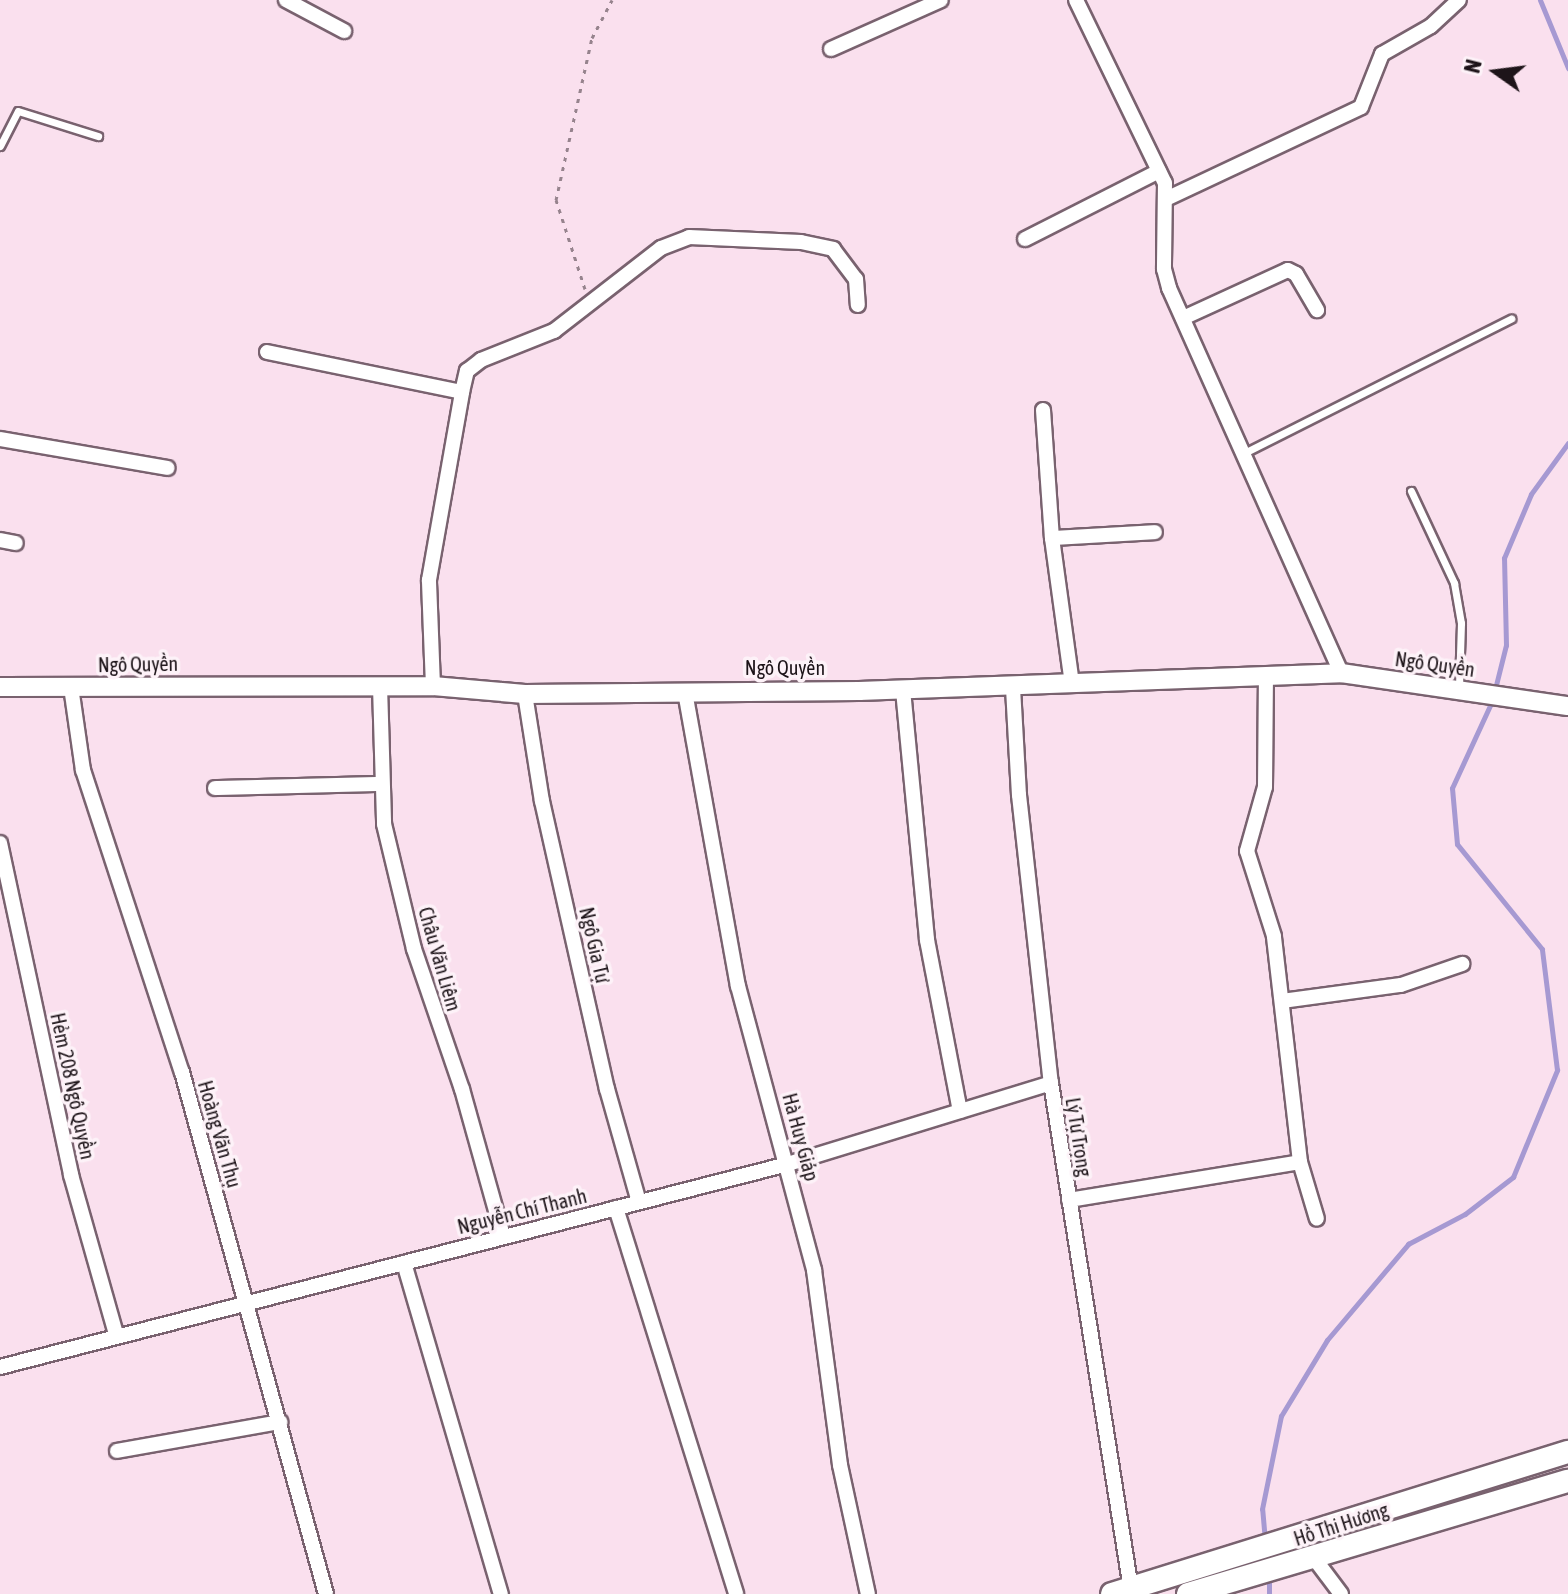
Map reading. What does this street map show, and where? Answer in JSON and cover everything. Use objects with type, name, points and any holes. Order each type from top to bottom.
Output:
[{"type":"main road","name":"Hồ Thị Hương","points":[[1122,1592],[1568,1452]]},
{"type":"main road","name":"Hồ Thị Hương","points":[[1188,1594],[1568,1481]]},
{"type":"street","points":[[286,0],[344,31]]},
{"type":"street","points":[[831,49],[941,0]]},
{"type":"street","points":[[1076,0],[1159,171],[1168,198],[1164,269],[1183,318],[1246,452],[1341,673]]},
{"type":"street","points":[[1168,198],[1361,107],[1382,54],[1431,26],[1459,0]]},
{"type":"street","points":[[1025,239],[1159,171]]},
{"type":"street","points":[[433,686],[429,580],[467,371],[481,360],[554,331],[674,240],[706,236],[833,249],[856,279],[858,305]]},
{"type":"street","points":[[1183,318],[1288,270],[1296,274],[1317,310]]},
{"type":"street","points":[[267,352],[462,392]]},
{"type":"street","points":[[1043,410],[1052,538],[1072,684]]},
{"type":"street","points":[[0,439],[168,468]]},
{"type":"street","points":[[1052,538],[1155,532]]},
{"type":"street","points":[[0,540],[16,543]]},
{"type":"street","name":"Ngô Quyền","points":[[0,687],[433,686],[525,694],[1013,688],[1341,673],[1568,706]]},
{"type":"street","points":[[1266,678],[1265,787],[1247,851],[1274,936],[1300,1162],[1317,1219]]},
{"type":"street","name":"Châu Văn Liêm","points":[[380,686],[379,784],[414,949],[462,1089],[503,1236]]},
{"type":"street","name":"Hoàng Văn Thụ","points":[[71,687],[83,770],[182,1072],[326,1594]]},
{"type":"street","name":"Lý Tự Trọng","points":[[1013,688],[1019,795],[1051,1083],[1122,1592]]},
{"type":"street","points":[[903,690],[927,940],[960,1111]]},
{"type":"street","name":"Hà Huy Giáp","points":[[685,692],[738,986],[814,1270],[844,1492],[868,1594]]},
{"type":"street","name":"Ngô Gia Tự","points":[[525,694],[542,801],[607,1089],[639,1202]]},
{"type":"street","points":[[215,788],[379,784]]},
{"type":"street","name":"Hẻm 208 Ngô Quyền","points":[[0,843],[71,1175],[116,1334]]},
{"type":"street","points":[[0,928],[16,924]]},
{"type":"street","points":[[1282,1001],[1401,985],[1462,964]]},
{"type":"street","name":"Nguyễn Chí Thanh","points":[[0,1367],[246,1300],[404,1263],[788,1164],[1051,1083]]},
{"type":"street","points":[[1069,1200],[1300,1162]]},
{"type":"street","points":[[616,1208],[736,1594]]},
{"type":"street","points":[[404,1263],[501,1594]]},
{"type":"street","points":[[117,1451],[280,1422]]},
{"type":"street","points":[[1314,1558],[1341,1594]]},
{"type":"lane","points":[[0,146],[18,111],[98,136]]},
{"type":"lane","points":[[1246,452],[1511,319]]},
{"type":"lane","points":[[1411,491],[1454,583],[1461,623],[1459,689]]},
{"type":"path","points":[[590,304],[556,200],[592,38],[612,0]]},
{"type":"waterway","points":[[1540,0],[1568,68]]},
{"type":"waterway","points":[[1495,689],[1506,645],[1504,558],[1531,494],[1568,443]]},
{"type":"waterway","points":[[1265,1541],[1262,1509],[1281,1416],[1327,1340],[1408,1244],[1465,1214],[1513,1177],[1557,1070],[1542,949],[1457,844],[1452,788],[1493,699]]},
{"type":"waterway","points":[[1269,1575],[1269,1594]]}]
